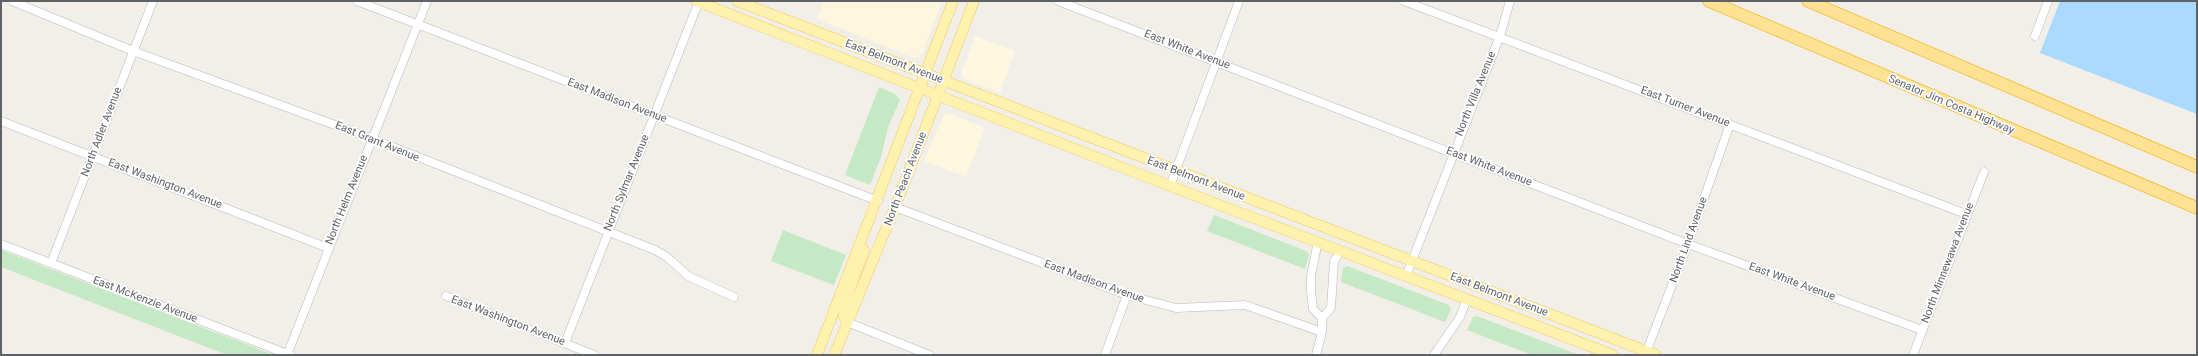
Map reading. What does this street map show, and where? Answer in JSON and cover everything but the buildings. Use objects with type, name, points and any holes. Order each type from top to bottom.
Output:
[{"type":"highway","name":"Senator Jim Costa Highway","points":[[1709,1],[2196,208]]},
{"type":"highway","points":[[1808,1],[2197,167]]},
{"type":"main road","name":"East Belmont Avenue","points":[[698,1],[1170,186],[1613,355]]},
{"type":"main road","name":"East Belmont Avenue","points":[[737,1],[1646,353],[1656,355]]},
{"type":"main road","name":"North Peach Avenue","points":[[817,355],[878,201],[953,1]]},
{"type":"main road","name":"North Peach Avenue","points":[[834,355],[895,207],[974,1]]},
{"type":"main road","points":[[847,322],[843,312],[863,256],[864,236]]},
{"type":"street","name":"East Grant Avenue","points":[[12,1],[134,51],[371,139],[607,233],[655,250],[667,257],[688,276],[734,297]]},
{"type":"street","name":"North Adler Avenue","points":[[51,263],[153,1]]},
{"type":"street","name":"East Madison Avenue","points":[[357,1],[878,201]]},
{"type":"street","name":"North Helm Avenue","points":[[288,355],[328,248],[427,1]]},
{"type":"street","name":"North Sylmar Avenue","points":[[565,343],[607,233],[655,115],[698,1]]},
{"type":"street","name":"East White Avenue","points":[[1058,1],[1688,244],[1922,330]]},
{"type":"street","points":[[1170,186],[1239,1]]},
{"type":"street","name":"East Turner Avenue","points":[[1404,1],[1500,36],[1966,214]]},
{"type":"street","name":"North Villa Avenue","points":[[1406,276],[1500,36],[1510,1]]},
{"type":"street","points":[[2035,36],[2048,1]]},
{"type":"street","name":"East Washington Avenue","points":[[1,121],[328,248]]},
{"type":"street","name":"North Lind Avenue","points":[[1646,353],[1688,244],[1730,124]]},
{"type":"street","name":"North Minnewawa Avenue","points":[[1913,355],[1966,214],[1984,172]]},
{"type":"street","name":"East Madison Avenue","points":[[895,207],[1127,295],[1176,308],[1245,305],[1322,332]]},
{"type":"street","points":[[1315,241],[1317,246],[1311,276],[1312,300],[1313,309],[1322,318]]},
{"type":"street","name":"East McKenzie Avenue","points":[[1,244],[288,355]]},
{"type":"street","points":[[1316,355],[1322,332],[1322,318],[1331,308],[1334,261],[1338,255],[1343,252]]},
{"type":"street","points":[[1105,355],[1127,295]]},
{"type":"street","name":"East Washington Avenue","points":[[446,296],[594,355]]},
{"type":"street","points":[[1434,355],[1460,317],[1467,299]]},
{"type":"street","points":[[847,322],[929,355]]},
{"type":"shaded area","points":[[824,1],[942,1],[922,54],[914,58],[817,19]]},
{"type":"shaded area","points":[[975,36],[1015,51],[1000,93],[963,77],[962,72]]},
{"type":"shaded area","points":[[950,113],[985,128],[966,177],[924,161],[943,116]]},
{"type":"green space","points":[[879,87],[895,94],[900,100],[888,127],[881,157],[870,185],[845,175]]},
{"type":"green space","points":[[1214,215],[1306,251],[1309,254],[1305,269],[1207,231]]},
{"type":"green space","points":[[783,230],[846,255],[834,285],[771,261]]},
{"type":"green space","points":[[1,250],[274,355],[227,355],[1,267]]},
{"type":"green space","points":[[1347,266],[1449,305],[1451,310],[1445,322],[1341,282],[1343,268]]},
{"type":"green space","points":[[1477,316],[1579,355],[1532,355],[1467,330],[1473,317]]},
{"type":"water","points":[[2060,1],[2197,1],[2197,114],[2040,53]]}]
